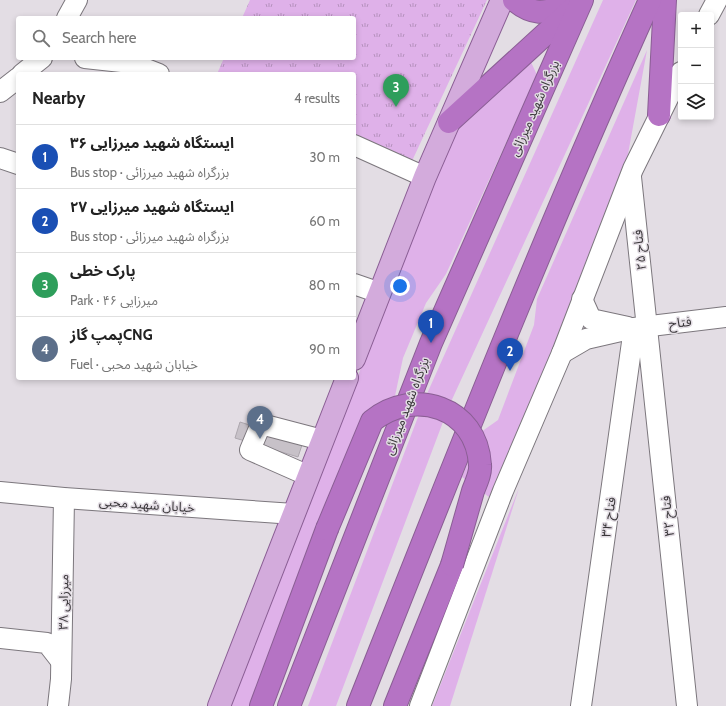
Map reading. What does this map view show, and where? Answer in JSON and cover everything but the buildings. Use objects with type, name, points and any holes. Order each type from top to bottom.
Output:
[{"type":"highway","points":[[514,0],[526,10],[540,13],[582,1]]},
{"type":"highway","points":[[358,706],[594,122],[650,0]]},
{"type":"highway","points":[[659,115],[665,0]]},
{"type":"highway","points":[[449,122],[582,1]]},
{"type":"highway","name":"بزرگراه شهید میرزائی","points":[[288,706],[431,343],[582,1]]},
{"type":"highway","points":[[261,706],[327,529],[372,421],[385,411],[401,405],[417,403],[434,405],[453,415],[468,429],[478,448],[481,466],[452,565],[395,706]]},
{"type":"main road","points":[[356,354],[425,177],[502,0]]},
{"type":"main road","points":[[219,706],[346,380]]},
{"type":"street","points":[[68,16],[77,0]]},
{"type":"street","points":[[711,12],[717,0]]},
{"type":"street","points":[[24,72],[40,60]]},
{"type":"street","points":[[100,60],[130,64],[153,72]]},
{"type":"street","points":[[420,706],[503,491],[562,353],[630,175],[678,78]]},
{"type":"street","points":[[0,92],[16,80]]},
{"type":"street","points":[[356,146],[425,177]]},
{"type":"street","points":[[0,158],[16,163]]},
{"type":"street","name":"فتاح ۲۵","points":[[630,175],[641,327]]},
{"type":"street","points":[[356,285],[380,293]]},
{"type":"street","name":"فتاح","points":[[582,299],[591,319],[641,327]]},
{"type":"street","name":"فتاح","points":[[562,353],[586,339],[641,327],[726,317]]},
{"type":"street","name":"فتاح ۳۴","points":[[581,706],[641,327]]},
{"type":"street","name":"فتاح ۳۲","points":[[641,327],[687,706]]},
{"type":"street","points":[[309,476],[250,450],[261,424],[322,440]]},
{"type":"street","name":"خیابان شهید محبی","points":[[0,492],[64,498],[294,514]]},
{"type":"street","name":"میرزایی ۳۸","points":[[58,706],[62,661],[64,498]]},
{"type":"street","points":[[0,638],[47,643],[62,661]]},
{"type":"green space","points":[[250,0],[487,0],[412,161],[356,140],[356,72],[218,72],[223,60],[356,60],[356,16],[243,16]]},
{"type":"green space","points":[[603,0],[636,0],[449,406],[336,706],[308,706],[426,396]]},
{"type":"green space","points":[[647,50],[626,165],[493,500],[462,477],[481,432],[498,420],[534,325],[537,299]]},
{"type":"green space","points":[[530,60],[537,75],[446,274],[426,303],[403,358],[395,396],[278,678],[264,706],[230,706],[373,337],[456,129]]},
{"type":"green space","points":[[519,488],[450,706],[432,706]]},
{"type":"place","name":"پارک خطی","points":[[396,107]]},
{"type":"place","name":"ایستگاه شهید میرزایی ۳۶","points":[[431,343]]},
{"type":"place","name":"ایستگاه شهید میرزایی ۲۷","points":[[510,371]]},
{"type":"place","name":"پمپ گازCNG","points":[[260,439]]}]
